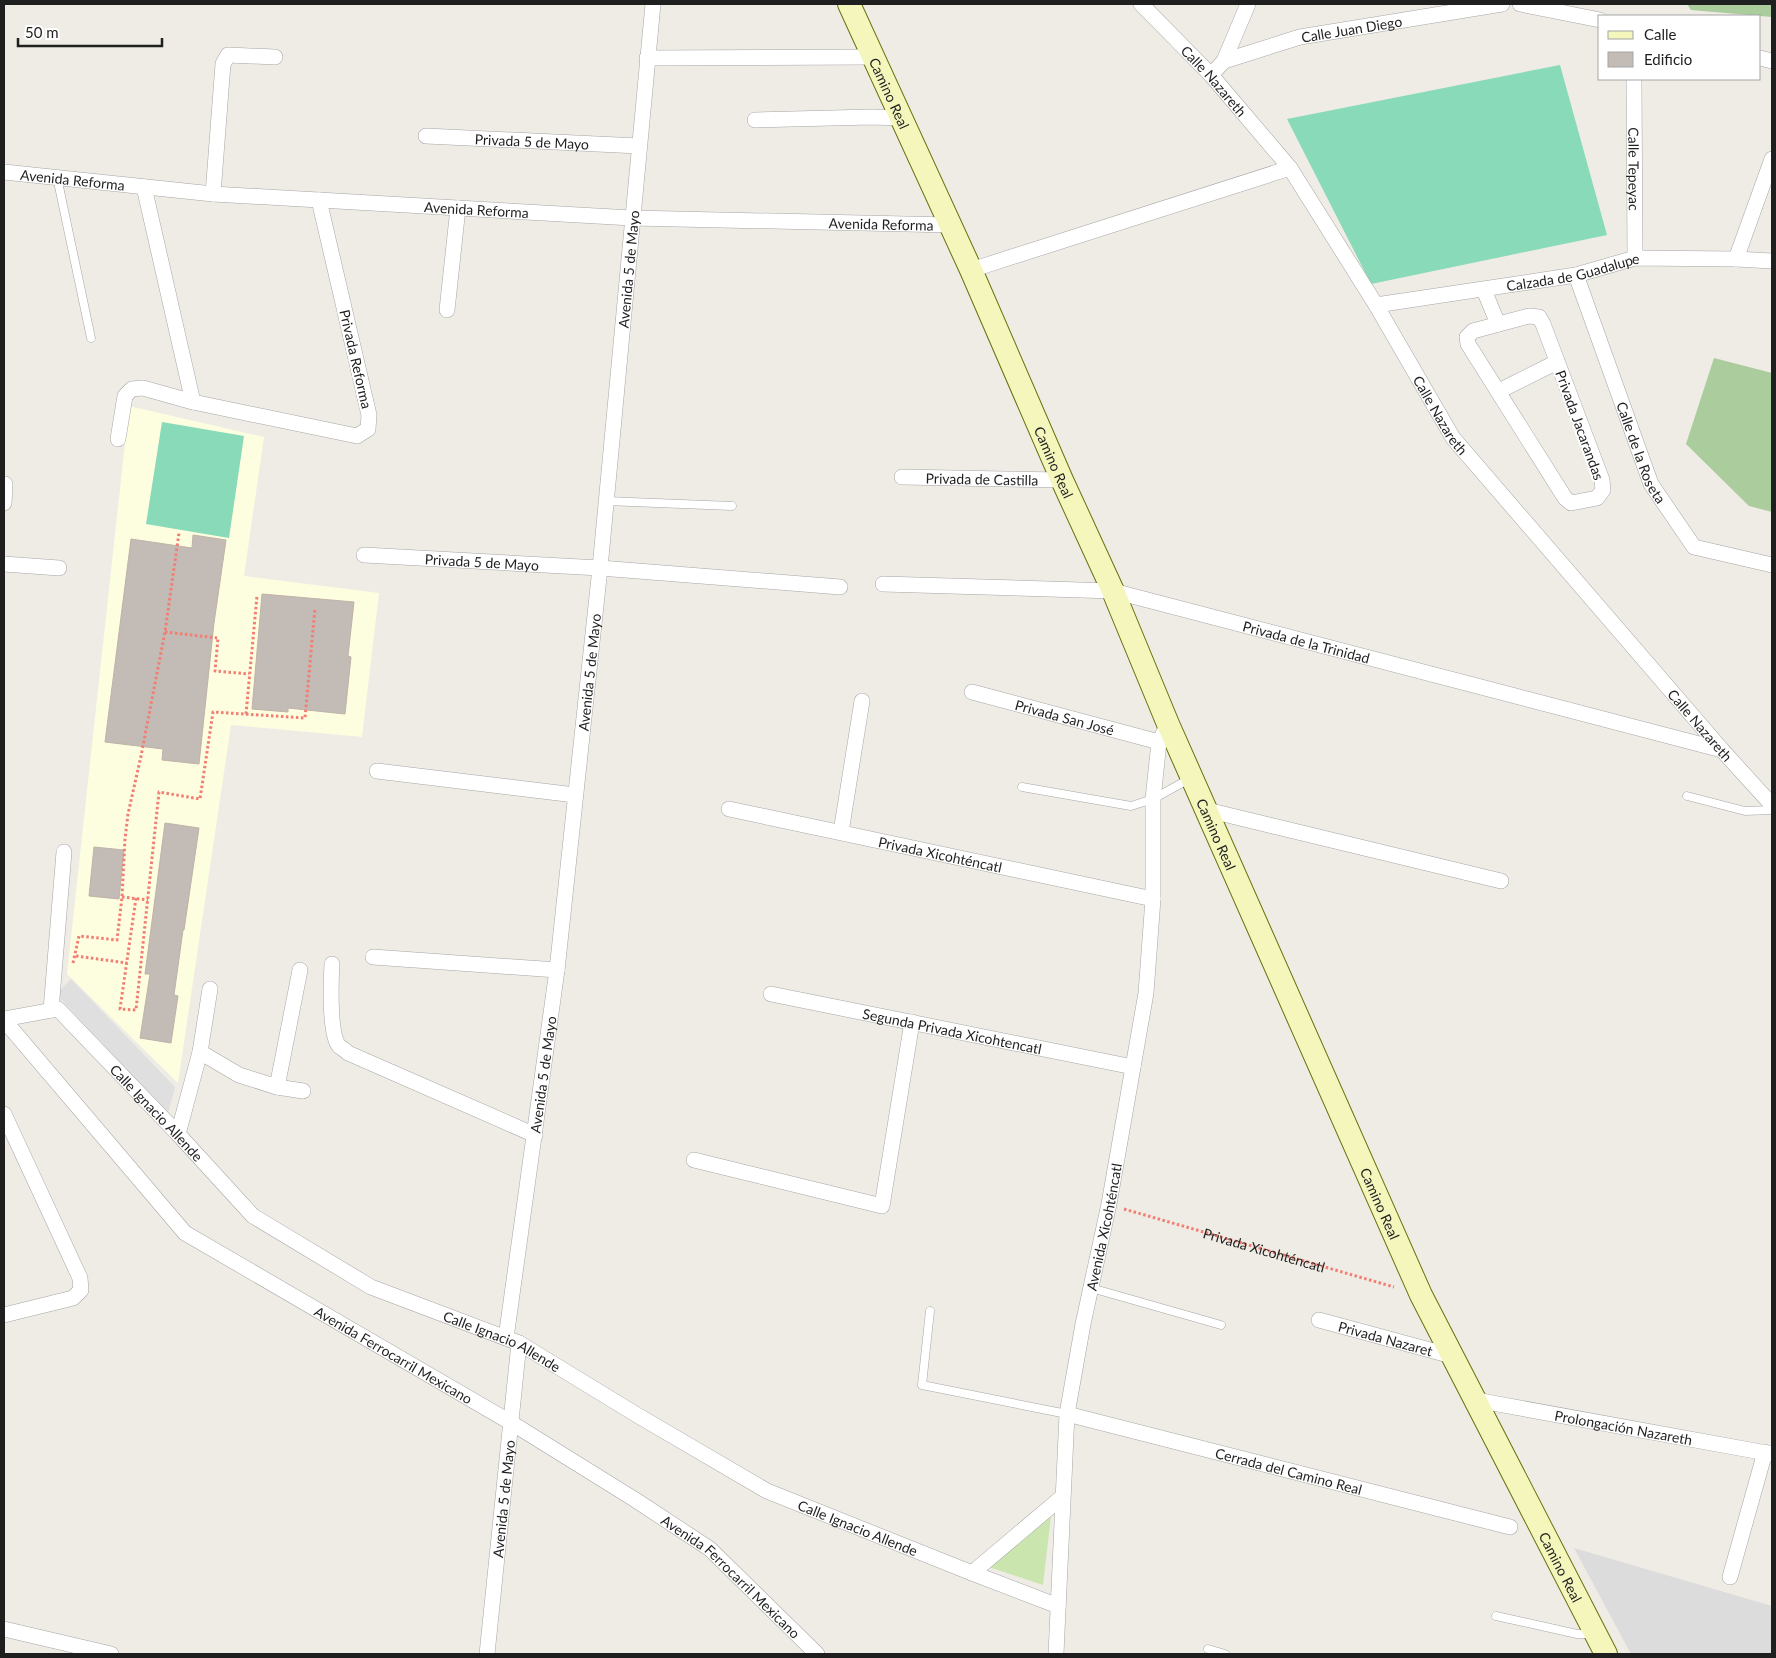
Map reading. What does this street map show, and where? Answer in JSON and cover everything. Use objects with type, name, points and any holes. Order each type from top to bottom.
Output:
[{"type":"main road","name":"Camino Real","points":[[849,4],[951,225],[1062,480],[1113,591],[1164,733],[1192,777],[1421,1295],[1606,1654]]},
{"type":"street","name":"Avenida 5 de Mayo","points":[[487,1654],[510,1422],[513,1340],[535,1135],[557,970],[600,568],[653,4]]},
{"type":"street","name":"Calle Nazareth","points":[[1141,4],[1211,75],[1290,168],[1376,305],[1453,438],[1772,806]]},
{"type":"street","points":[[1224,61],[1248,4]]},
{"type":"street","name":"Calle Juan Diego","points":[[1211,75],[1224,61],[1300,37],[1502,4]]},
{"type":"street","points":[[1520,4],[1598,20]]},
{"type":"street","points":[[213,194],[223,64],[228,55],[275,57]]},
{"type":"street","points":[[648,58],[873,56]]},
{"type":"street","name":"Calle Tepeyac","points":[[1634,80],[1635,258]]},
{"type":"street","points":[[755,120],[901,118]]},
{"type":"street","name":"Privada 5 de Mayo","points":[[426,136],[639,146]]},
{"type":"street","points":[[1736,259],[1772,159]]},
{"type":"street","points":[[971,270],[1290,168]]},
{"type":"street","name":"Avenida Reforma","points":[[4,172],[213,194],[632,218],[951,225]]},
{"type":"street","points":[[144,187],[193,402]]},
{"type":"street","name":"Privada Reforma","points":[[118,439],[125,396],[132,389],[143,388],[193,402],[357,436],[368,429],[369,415],[319,200]]},
{"type":"street","points":[[447,310],[458,208]]},
{"type":"street","name":"Calzada de Guadalupe","points":[[1376,305],[1576,275],[1635,258],[1772,261]]},
{"type":"street","name":"Calle de la Roseta","points":[[1576,275],[1651,484],[1694,547],[1772,565]]},
{"type":"street","points":[[1484,290],[1498,324]]},
{"type":"street","name":"Privada Jacarandas","points":[[1530,316],[1539,317],[1557,362],[1602,480],[1604,490],[1597,498],[1571,503],[1565,498],[1468,344],[1467,337],[1472,331],[1530,316]]},
{"type":"street","points":[[1499,391],[1557,362]]},
{"type":"street","name":"Privada de Castilla","points":[[902,478],[1062,480]]},
{"type":"street","points":[[4,503],[5,484]]},
{"type":"street","name":"Privada 5 de Mayo","points":[[364,555],[600,568],[840,587]]},
{"type":"street","points":[[4,564],[59,568]]},
{"type":"street","name":"Privada de la Trinidad","points":[[883,584],[1113,591],[1722,750]]},
{"type":"street","name":"Privada San José","points":[[972,692],[1164,733]]},
{"type":"street","points":[[841,832],[862,701]]},
{"type":"street","name":"Avenida Xicohténcatl","points":[[1056,1654],[1067,1414],[1109,1204],[1146,992],[1153,898],[1153,799],[1164,733]]},
{"type":"street","points":[[377,771],[575,795]]},
{"type":"street","name":"Privada Xicohténcatl","points":[[729,809],[1153,898]]},
{"type":"street","points":[[1207,810],[1501,881]]},
{"type":"street","points":[[4,1019],[51,1010],[64,852]]},
{"type":"street","points":[[373,957],[557,970]]},
{"type":"street","points":[[332,964],[331,989],[334,1033],[338,1045],[348,1053],[535,1135]]},
{"type":"street","points":[[277,1087],[300,970]]},
{"type":"street","points":[[178,1134],[200,1052],[210,989]]},
{"type":"street","name":"Segunda Privada Xicohtencatl","points":[[771,994],[1133,1067]]},
{"type":"street","name":"Calle Ignacio Allende","points":[[51,1010],[58,1009],[178,1134],[253,1216],[371,1287],[513,1340],[637,1416],[767,1491],[972,1574],[1058,1606]]},
{"type":"street","name":"Avenida Ferrocarril Mexicano","points":[[4,1019],[185,1233],[510,1422],[710,1548],[817,1654]]},
{"type":"street","points":[[694,1160],[882,1206],[912,1022]]},
{"type":"street","points":[[200,1052],[239,1074],[277,1087],[303,1091]]},
{"type":"street","points":[[4,1114],[80,1278],[81,1290],[74,1298],[4,1315]]},
{"type":"street","name":"Privada Nazaret","points":[[1319,1320],[1452,1356]]},
{"type":"street","name":"Prolongación Nazareth","points":[[1476,1400],[1769,1453]]},
{"type":"street","name":"Cerrada del Camino Real","points":[[1067,1414],[1510,1527]]},
{"type":"street","points":[[1730,1577],[1769,1453]]},
{"type":"street","points":[[972,1574],[1062,1497]]},
{"type":"street","points":[[4,1629],[111,1654]]},
{"type":"lane","points":[[57,177],[91,338]]},
{"type":"lane","points":[[606,501],[732,506]]},
{"type":"lane","points":[[1022,787],[1130,806],[1153,799],[1192,777]]},
{"type":"lane","points":[[1687,796],[1745,811],[1772,810]]},
{"type":"lane","points":[[1091,1288],[1221,1325]]},
{"type":"lane","points":[[930,1311],[922,1385],[1067,1414]]},
{"type":"lane","points":[[1496,1616],[1577,1634],[1595,1634]]},
{"type":"lane","points":[[1208,1650],[1225,1654]]},
{"type":"path","points":[[72,965],[76,956],[78,936],[117,940],[122,897],[124,839],[165,632],[179,532]]},
{"type":"path","points":[[246,714],[257,596]]},
{"type":"path","points":[[136,898],[120,1008],[136,1010],[159,792],[200,798],[213,712],[306,718],[315,608]]},
{"type":"path","points":[[165,632],[218,638],[215,671],[249,674]]},
{"type":"path","points":[[122,897],[148,900]]},
{"type":"path","points":[[76,956],[127,963]]},
{"type":"path","name":"Privada Xicohténcatl","points":[[1109,1204],[1421,1295]]},
{"type":"shaded area","points":[[129,406],[264,437],[244,576],[379,593],[362,737],[231,725],[178,1083],[67,974]]},
{"type":"shaded area","points":[[71,979],[175,1087],[168,1113],[56,994]]},
{"type":"shaded area","points":[[1574,1548],[1772,1606],[1772,1654],[1631,1654]]},
{"type":"green space","points":[[1687,4],[1772,4],[1772,17],[1761,15],[1691,10]]},
{"type":"green space","points":[[1560,65],[1607,235],[1371,284],[1287,119]]},
{"type":"green space","points":[[1714,358],[1772,373],[1772,512],[1749,506],[1686,444]]},
{"type":"green space","points":[[162,422],[244,436],[229,538],[146,524]]},
{"type":"green space","points":[[1051,1516],[1043,1585],[989,1567]]},
{"type":"building","points":[[193,535],[226,540],[214,623],[199,764],[162,760],[163,749],[105,742],[131,539],[192,548]]},
{"type":"building","points":[[262,594],[354,602],[348,656],[351,657],[345,714],[288,708],[288,712],[252,709]]},
{"type":"building","points":[[165,823],[199,828],[174,995],[178,996],[171,1043],[140,1038],[150,974],[145,974]]},
{"type":"building","points":[[94,847],[124,850],[119,899],[89,896]]}]
